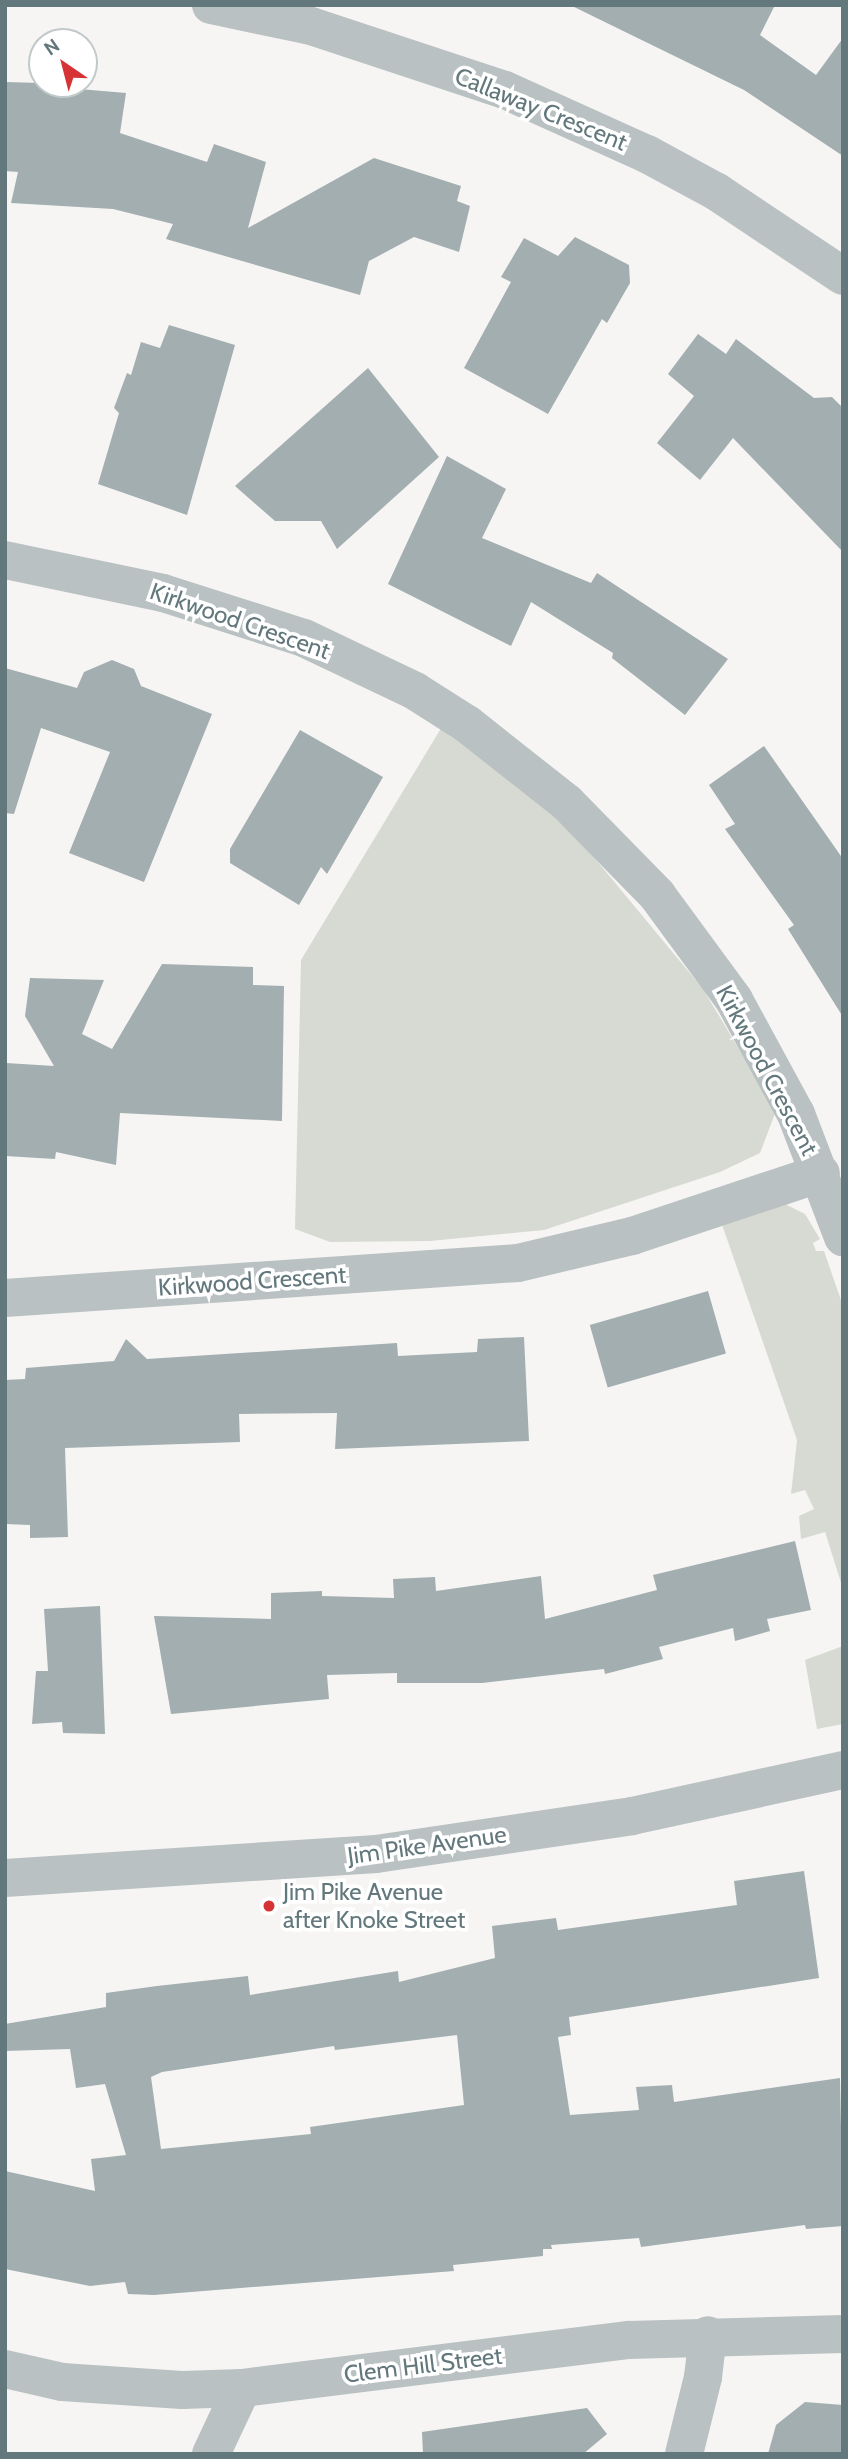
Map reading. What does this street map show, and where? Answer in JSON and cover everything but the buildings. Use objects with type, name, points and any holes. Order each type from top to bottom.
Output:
[{"type":"street","name":"Callaway Crescent","points":[[211,5],[311,26],[505,90],[648,154],[705,185],[843,276]]},
{"type":"street","name":"Kirkwood Crescent","points":[[5,560],[163,593],[304,638],[415,691],[467,724],[567,803],[657,895],[734,1000],[796,1114],[821,1173],[843,1237]]},
{"type":"street","name":"Kirkwood Crescent","points":[[5,1298],[518,1263],[632,1236],[821,1173]]},
{"type":"street","name":"Jim Pike Avenue","points":[[5,1878],[376,1854],[632,1816],[843,1770]]},
{"type":"street","name":"Clem Hill Street","points":[[5,2369],[62,2382],[182,2390],[242,2388],[615,2342],[708,2335],[843,2334]]},
{"type":"street","points":[[684,2454],[703,2377],[708,2335]]},
{"type":"street","points":[[211,2454],[242,2388]]},
{"type":"shaded area","points":[[443,725],[573,832],[703,989],[776,1111],[760,1153],[720,1172],[544,1230],[430,1241],[330,1242],[295,1229],[301,960]]},
{"type":"shaded area","points":[[781,1202],[805,1214],[820,1239],[813,1243],[816,1251],[824,1251],[843,1306],[843,1589],[825,1532],[801,1539],[799,1516],[814,1509],[805,1490],[791,1494],[797,1440],[719,1216]]},
{"type":"shaded area","points":[[843,1646],[843,1724],[817,1729],[805,1660]]},
{"type":"place","name":"Jim Pike Avenue after Knoke Street","points":[[269,1906]]}]
